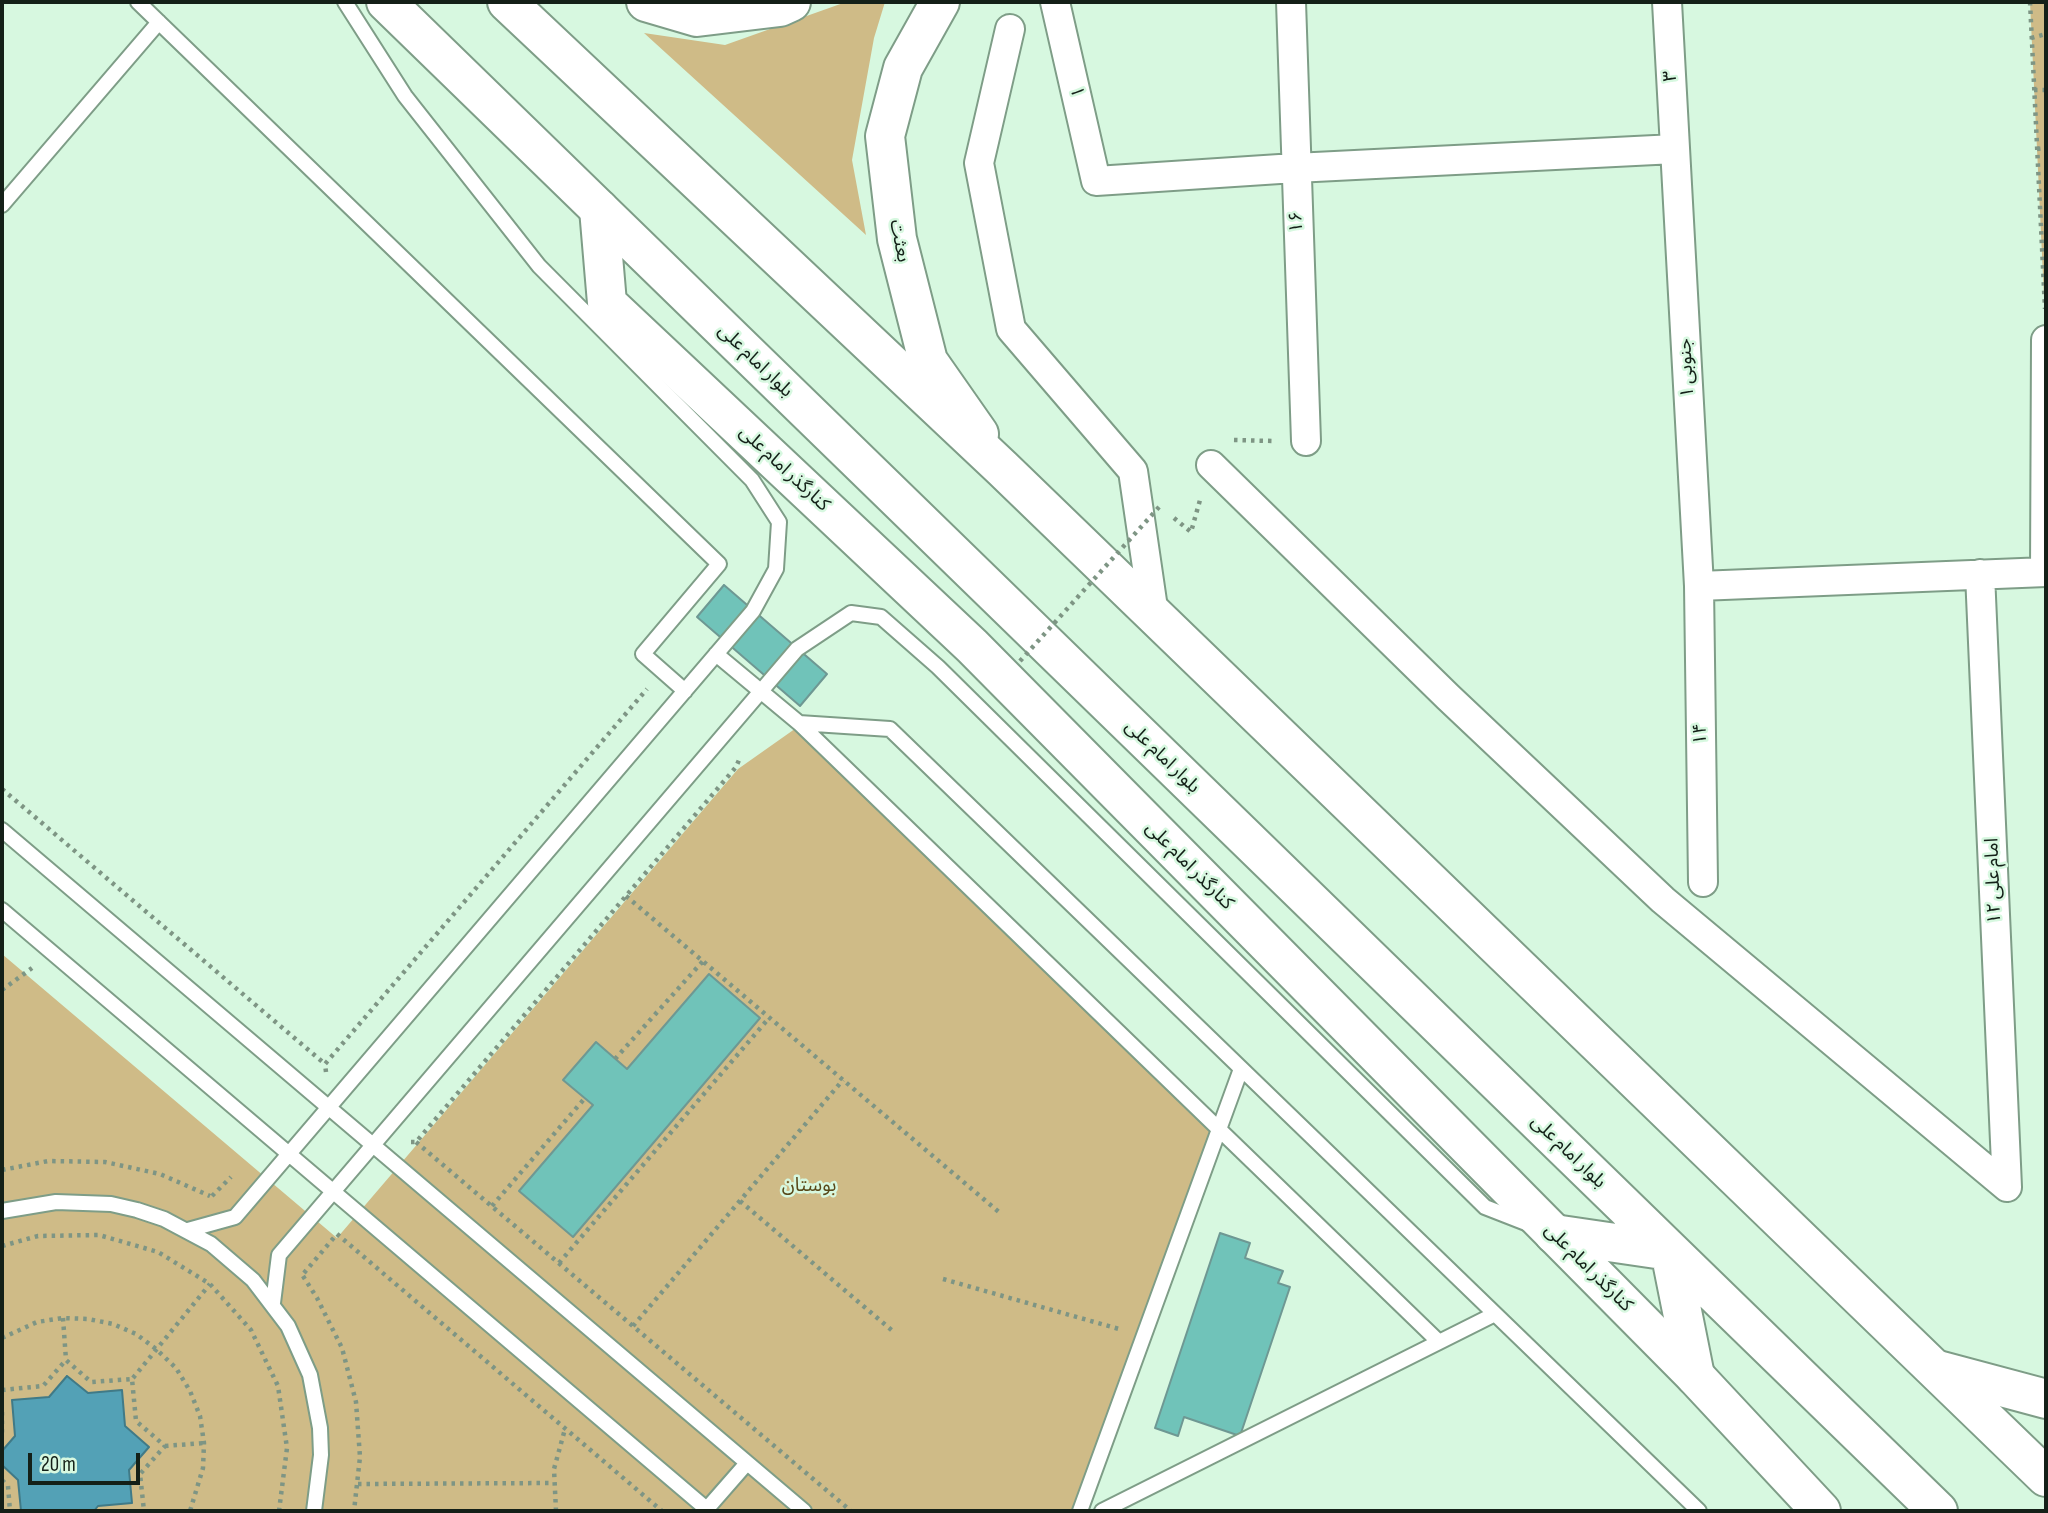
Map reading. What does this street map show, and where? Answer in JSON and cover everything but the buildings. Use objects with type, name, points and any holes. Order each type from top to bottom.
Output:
[{"type":"main road","name":"بلوار امام علی","points":[[386,2],[1938,1511]]},
{"type":"main road","points":[[507,2],[1002,468],[2046,1476]]},
{"type":"main road","points":[[646,2],[697,17],[780,8],[791,2]]},
{"type":"main road","name":"بعثت","points":[[940,2],[903,68],[885,136],[897,239],[928,361],[1002,468]]},
{"type":"main road","name":"کنارگذر امام علی","points":[[599,209],[607,303],[972,646],[1695,1376],[1821,1511]]},
{"type":"main road","points":[[1554,1234],[1670,1251],[1695,1376]]},
{"type":"main road","points":[[1938,1370],[2046,1399]]},
{"type":"street","name":"۱","points":[[1055,2],[1096,181],[1295,168]]},
{"type":"street","name":"۱۶","points":[[1292,2],[1295,168],[1306,441]]},
{"type":"street","name":"۳","points":[[1667,2],[1675,149]]},
{"type":"street","points":[[1010,29],[979,163],[1011,329],[1133,471],[1154,615]]},
{"type":"street","points":[[1295,168],[1675,149]]},
{"type":"street","name":"۱ جنوبی","points":[[1675,149],[1699,586]]},
{"type":"street","points":[[1699,586],[2046,572],[2046,340]]},
{"type":"street","name":"امام علی ۱۲","points":[[1211,465],[1448,697],[1663,900],[2007,1187],[1980,574]]},
{"type":"street","name":"۱۴","points":[[1699,586],[1703,882]]},
{"type":"lane","points":[[138,2],[719,564],[643,654],[685,691]]},
{"type":"lane","points":[[188,1230],[235,1217],[753,611],[776,569],[779,522],[752,480],[539,267],[405,96],[345,2]]},
{"type":"lane","points":[[2,205],[159,22]]},
{"type":"lane","points":[[273,1303],[279,1255],[797,649],[851,613],[881,617],[938,667],[1485,1207],[1554,1234]]},
{"type":"lane","points":[[716,654],[799,723],[1439,1342]]},
{"type":"lane","points":[[799,723],[890,729],[1699,1511]]},
{"type":"lane","points":[[2,830],[804,1511]]},
{"type":"lane","points":[[2,910],[707,1511],[747,1463]]},
{"type":"lane","points":[[1080,1511],[1241,1069]]},
{"type":"lane","points":[[2,1211],[56,1202],[97,1203],[137,1210],[188,1230],[234,1262],[273,1303],[300,1350],[316,1401],[321,1455],[314,1511]]},
{"type":"lane","points":[[1102,1511],[1495,1314]]},
{"type":"path","points":[[2030,2],[2039,205],[2044,251],[2046,340]]},
{"type":"path","points":[[2032,38],[2046,34]]},
{"type":"path","points":[[2034,90],[2046,90]]},
{"type":"path","points":[[2036,149],[2046,148]]},
{"type":"path","points":[[2039,205],[2046,205]]},
{"type":"path","points":[[1020,661],[1160,506]]},
{"type":"path","points":[[2,789],[325,1064]]},
{"type":"path","points":[[626,896],[1000,1213]]},
{"type":"path","points":[[2,990],[41,961]]},
{"type":"path","points":[[615,1059],[703,961]]},
{"type":"path","points":[[559,1263],[769,1018]]},
{"type":"path","points":[[633,1326],[843,1080]]},
{"type":"path","points":[[492,1206],[584,1098]]},
{"type":"path","points":[[416,1142],[851,1511]]},
{"type":"path","points":[[740,1200],[895,1333]]},
{"type":"path","points":[[337,1234],[662,1511]]},
{"type":"path","points":[[2,1246],[38,1236],[99,1235],[158,1252],[210,1284],[251,1331],[278,1386],[288,1448],[279,1511]]},
{"type":"path","points":[[943,1279],[1144,1336]]},
{"type":"path","points":[[63,1318],[66,1360],[91,1382],[132,1378],[210,1284]]},
{"type":"path","points":[[2,1338],[37,1322],[63,1318],[113,1324],[136,1334],[156,1349],[176,1368],[190,1391],[200,1416],[204,1443],[203,1468],[190,1511]]},
{"type":"path","points":[[2,1390],[43,1386],[66,1360]]},
{"type":"path","points":[[132,1378],[136,1421],[165,1446]]},
{"type":"path","points":[[2,1412],[2,1434]]},
{"type":"path","points":[[556,1511],[553,1483],[556,1455],[565,1429]]},
{"type":"path","points":[[144,1511],[140,1474],[165,1446],[204,1443]]},
{"type":"path","points":[[2,1480],[8,1486],[10,1511]]},
{"type":"path","points":[[358,1485],[553,1483]]},
{"type":"green space","points":[[846,2],[885,2],[874,38],[852,160],[866,235],[644,33],[725,45]]},
{"type":"green space","points":[[2030,2],[2046,2],[2046,340],[2037,149]]},
{"type":"green space","name":"بوستان","points":[[799,726],[1215,1129],[1077,1511],[2,1511],[2,954],[337,1238],[738,769]]},
{"type":"water","points":[[67,1376],[88,1393],[122,1390],[125,1426],[149,1447],[129,1470],[132,1503],[98,1506],[94,1511],[21,1511],[18,1480],[2,1465],[2,1451],[15,1436],[12,1400],[49,1397]]}]
